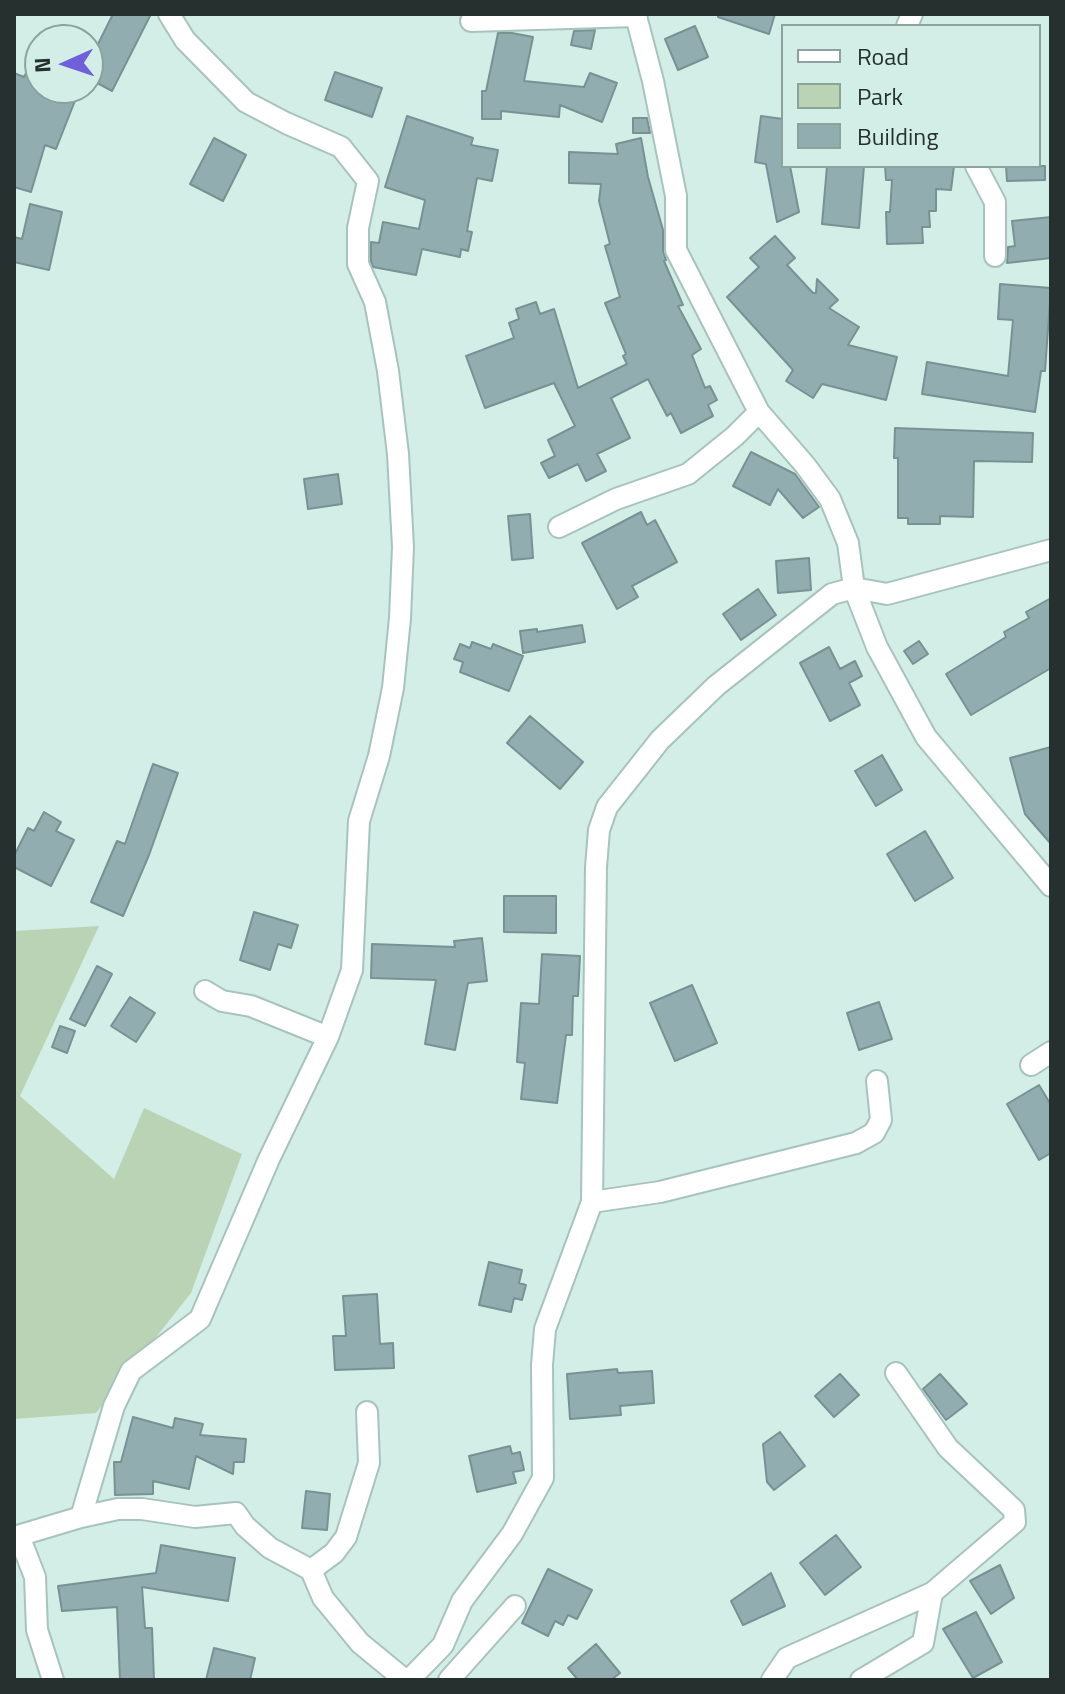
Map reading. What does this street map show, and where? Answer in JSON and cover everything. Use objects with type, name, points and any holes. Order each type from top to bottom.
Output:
[{"type":"street","points":[[81,1517],[114,1406],[131,1371],[200,1319],[269,1159],[328,1037],[352,970],[359,821],[379,756],[393,688],[400,618],[403,547],[395,426],[375,302],[358,264],[358,228],[368,181],[341,147],[246,102],[185,40],[169,14]]},
{"type":"street","points":[[471,21],[636,15],[676,196],[676,250],[759,412],[830,499],[848,543],[854,588],[877,647],[926,737],[1051,886]]},
{"type":"street","points":[[977,168],[995,202],[995,256]]},
{"type":"street","points":[[559,527],[616,499],[688,474],[759,412]]},
{"type":"street","points":[[53,1680],[37,1630],[35,1577],[17,1537],[118,1509],[142,1509],[195,1517],[236,1513],[245,1526],[270,1548],[311,1570],[323,1598],[360,1643],[407,1680],[443,1645],[462,1601],[512,1534],[543,1478],[542,1365],[545,1329],[592,1202],[596,867],[599,830],[607,807],[660,740],[716,686],[832,594],[854,588],[887,594],[1051,550]]},
{"type":"street","points":[[205,991],[222,1001],[251,1006],[328,1037]]},
{"type":"street","points":[[1031,1065],[1051,1052]]},
{"type":"street","points":[[592,1202],[660,1192],[856,1143],[874,1133],[881,1120],[877,1081]]},
{"type":"street","points":[[772,1680],[787,1658],[932,1593],[1015,1522],[1014,1510],[948,1448],[896,1373]]},
{"type":"street","points":[[311,1570],[334,1553],[346,1537],[369,1463],[367,1412]]},
{"type":"street","points":[[861,1680],[923,1643],[932,1593]]},
{"type":"street","points":[[449,1680],[515,1606]]},
{"type":"green space","points":[[99,926],[20,1096],[114,1179],[144,1108],[242,1154],[191,1293],[96,1413],[14,1419],[14,931]]},
{"type":"building","points":[[113,14],[151,14],[112,91],[104,87],[104,32]]},
{"type":"building","points":[[718,14],[775,14],[769,34],[718,17]]},
{"type":"building","points":[[695,26],[708,57],[678,70],[665,39]]},
{"type":"building","points":[[595,30],[591,49],[571,45],[574,31]]},
{"type":"building","points":[[498,33],[533,37],[524,81],[584,87],[590,73],[617,83],[602,122],[560,105],[559,117],[501,111],[501,119],[482,119],[482,91],[486,91]]},
{"type":"building","points":[[335,72],[382,88],[372,117],[325,100]]},
{"type":"building","points":[[14,73],[24,77],[24,104],[74,104],[56,149],[45,145],[31,192],[14,187]]},
{"type":"building","points":[[407,116],[473,138],[471,145],[498,150],[492,181],[477,178],[467,231],[472,232],[468,251],[461,249],[460,257],[422,249],[416,275],[373,267],[371,261],[371,242],[379,243],[383,222],[419,229],[425,200],[385,187]]},
{"type":"building","points":[[761,116],[781,119],[781,168],[790,168],[799,212],[777,222],[766,164],[755,162]]},
{"type":"building","points":[[633,118],[647,118],[650,133],[633,133]]},
{"type":"building","points":[[214,138],[246,155],[223,201],[190,184]]},
{"type":"building","points":[[641,138],[663,230],[664,261],[683,305],[678,306],[701,349],[692,355],[705,388],[710,386],[717,400],[708,405],[713,416],[681,433],[671,413],[667,416],[648,379],[611,398],[630,438],[597,454],[606,471],[586,481],[578,464],[549,478],[541,463],[555,456],[548,440],[575,426],[554,383],[485,408],[466,356],[514,338],[509,323],[519,319],[516,309],[536,302],[540,314],[554,309],[578,388],[627,364],[623,356],[626,354],[605,303],[620,297],[605,246],[610,244],[599,201],[601,184],[569,183],[569,152],[618,154],[616,144]]},
{"type":"building","points":[[1045,166],[1045,180],[1007,181],[1006,168]]},
{"type":"building","points":[[827,168],[864,168],[859,228],[822,224]]},
{"type":"building","points":[[885,168],[954,168],[951,190],[936,189],[936,211],[929,211],[930,227],[922,227],[923,243],[887,244],[886,212],[890,212],[892,180],[886,180]]},
{"type":"building","points":[[30,204],[62,212],[49,270],[14,262],[14,237],[22,239]]},
{"type":"building","points":[[1051,217],[1051,258],[1007,263],[1008,247],[1015,246],[1012,221]]},
{"type":"building","points":[[775,236],[795,258],[787,265],[813,293],[816,293],[817,279],[838,300],[829,308],[859,327],[848,345],[897,357],[886,400],[822,384],[813,398],[786,381],[793,370],[727,297],[759,267],[750,258]]},
{"type":"building","points":[[1000,284],[1051,288],[1045,371],[1041,371],[1035,412],[922,394],[927,362],[1008,376],[1013,320],[998,319]]},
{"type":"building","points":[[895,428],[1033,433],[1032,462],[974,461],[973,517],[940,516],[940,524],[908,524],[908,518],[898,518]]},
{"type":"building","points":[[751,452],[795,474],[819,507],[803,518],[778,489],[770,505],[733,486]]},
{"type":"building","points":[[338,474],[342,504],[308,509],[304,479]]},
{"type":"building","points":[[641,512],[647,525],[655,520],[677,562],[632,586],[638,597],[617,609],[582,543]]},
{"type":"building","points":[[530,514],[533,558],[512,560],[508,516]]},
{"type":"building","points":[[809,558],[811,590],[778,593],[776,561]]},
{"type":"building","points":[[758,589],[776,615],[741,640],[723,614]]},
{"type":"building","points":[[1051,598],[1051,668],[971,715],[946,674],[1006,637],[1004,632],[1029,618],[1026,612]]},
{"type":"building","points":[[582,625],[585,642],[523,653],[520,631],[537,629],[537,632]]},
{"type":"building","points":[[919,641],[928,654],[913,664],[904,651]]},
{"type":"building","points":[[472,642],[491,649],[493,644],[523,656],[509,691],[460,672],[463,662],[454,659],[460,644],[470,648]]},
{"type":"building","points":[[829,647],[840,669],[855,661],[862,676],[849,683],[860,705],[830,721],[800,663]]},
{"type":"building","points":[[530,716],[583,762],[560,789],[507,743]]},
{"type":"building","points":[[1051,747],[1051,844],[1025,814],[1010,758]]},
{"type":"building","points":[[882,755],[902,790],[876,806],[855,771]]},
{"type":"building","points":[[153,764],[178,773],[123,916],[91,902],[117,841],[125,844]]},
{"type":"building","points":[[44,812],[61,822],[56,831],[74,840],[51,886],[14,867],[14,856],[28,828],[34,831]]},
{"type":"building","points":[[925,831],[953,878],[915,901],[887,854]]},
{"type":"building","points":[[504,896],[556,896],[556,933],[504,932]]},
{"type":"building","points":[[254,912],[298,925],[291,948],[278,944],[270,970],[240,960]]},
{"type":"building","points":[[482,938],[487,981],[468,983],[455,1050],[425,1044],[436,980],[371,978],[372,944],[455,947],[454,941]]},
{"type":"building","points":[[542,954],[580,956],[578,996],[573,996],[572,1035],[566,1035],[557,1103],[521,1099],[525,1063],[517,1062],[521,1003],[539,1004]]},
{"type":"building","points":[[97,966],[112,974],[85,1026],[70,1019]]},
{"type":"building","points":[[692,985],[717,1043],[675,1061],[650,1003]]},
{"type":"building","points":[[130,997],[155,1013],[136,1042],[111,1026]]},
{"type":"building","points":[[879,1002],[892,1039],[859,1050],[847,1013]]},
{"type":"building","points":[[60,1026],[75,1031],[67,1053],[52,1047]]},
{"type":"building","points":[[1039,1085],[1051,1105],[1051,1153],[1039,1160],[1007,1104]]},
{"type":"building","points":[[489,1262],[522,1270],[519,1283],[526,1285],[522,1300],[514,1298],[511,1312],[479,1305]]},
{"type":"building","points":[[377,1294],[380,1344],[393,1343],[394,1368],[335,1370],[333,1336],[346,1336],[343,1296]]},
{"type":"building","points":[[617,1369],[618,1373],[652,1371],[654,1403],[620,1406],[621,1415],[570,1419],[567,1374]]},
{"type":"building","points":[[840,1374],[859,1395],[834,1417],[815,1396]]},
{"type":"building","points":[[940,1374],[967,1404],[946,1420],[923,1389]]},
{"type":"building","points":[[133,1417],[173,1428],[175,1418],[203,1424],[200,1435],[246,1439],[244,1462],[234,1462],[233,1474],[196,1456],[189,1489],[153,1481],[153,1494],[115,1495],[114,1462],[121,1462]]},
{"type":"building","points":[[780,1432],[805,1466],[774,1490],[767,1482],[763,1444]]},
{"type":"building","points":[[510,1446],[512,1454],[520,1452],[524,1470],[513,1472],[516,1483],[477,1492],[469,1456]]},
{"type":"building","points":[[306,1491],[330,1494],[327,1530],[302,1528]]},
{"type":"building","points":[[836,1535],[861,1567],[825,1595],[800,1563]]},
{"type":"building","points":[[161,1545],[235,1558],[228,1601],[142,1587],[145,1628],[152,1628],[154,1680],[120,1680],[117,1607],[62,1611],[58,1586],[156,1573]]},
{"type":"building","points":[[1000,1565],[1014,1598],[991,1614],[970,1581]]},
{"type":"building","points":[[548,1569],[592,1590],[577,1619],[568,1615],[563,1625],[555,1621],[548,1636],[522,1623]]},
{"type":"building","points":[[771,1573],[785,1606],[743,1625],[731,1601]]},
{"type":"building","points":[[976,1612],[1002,1662],[973,1678],[943,1629]]},
{"type":"building","points":[[596,1644],[620,1673],[611,1680],[578,1680],[568,1668]]},
{"type":"building","points":[[214,1648],[255,1658],[250,1680],[206,1680]]}]
